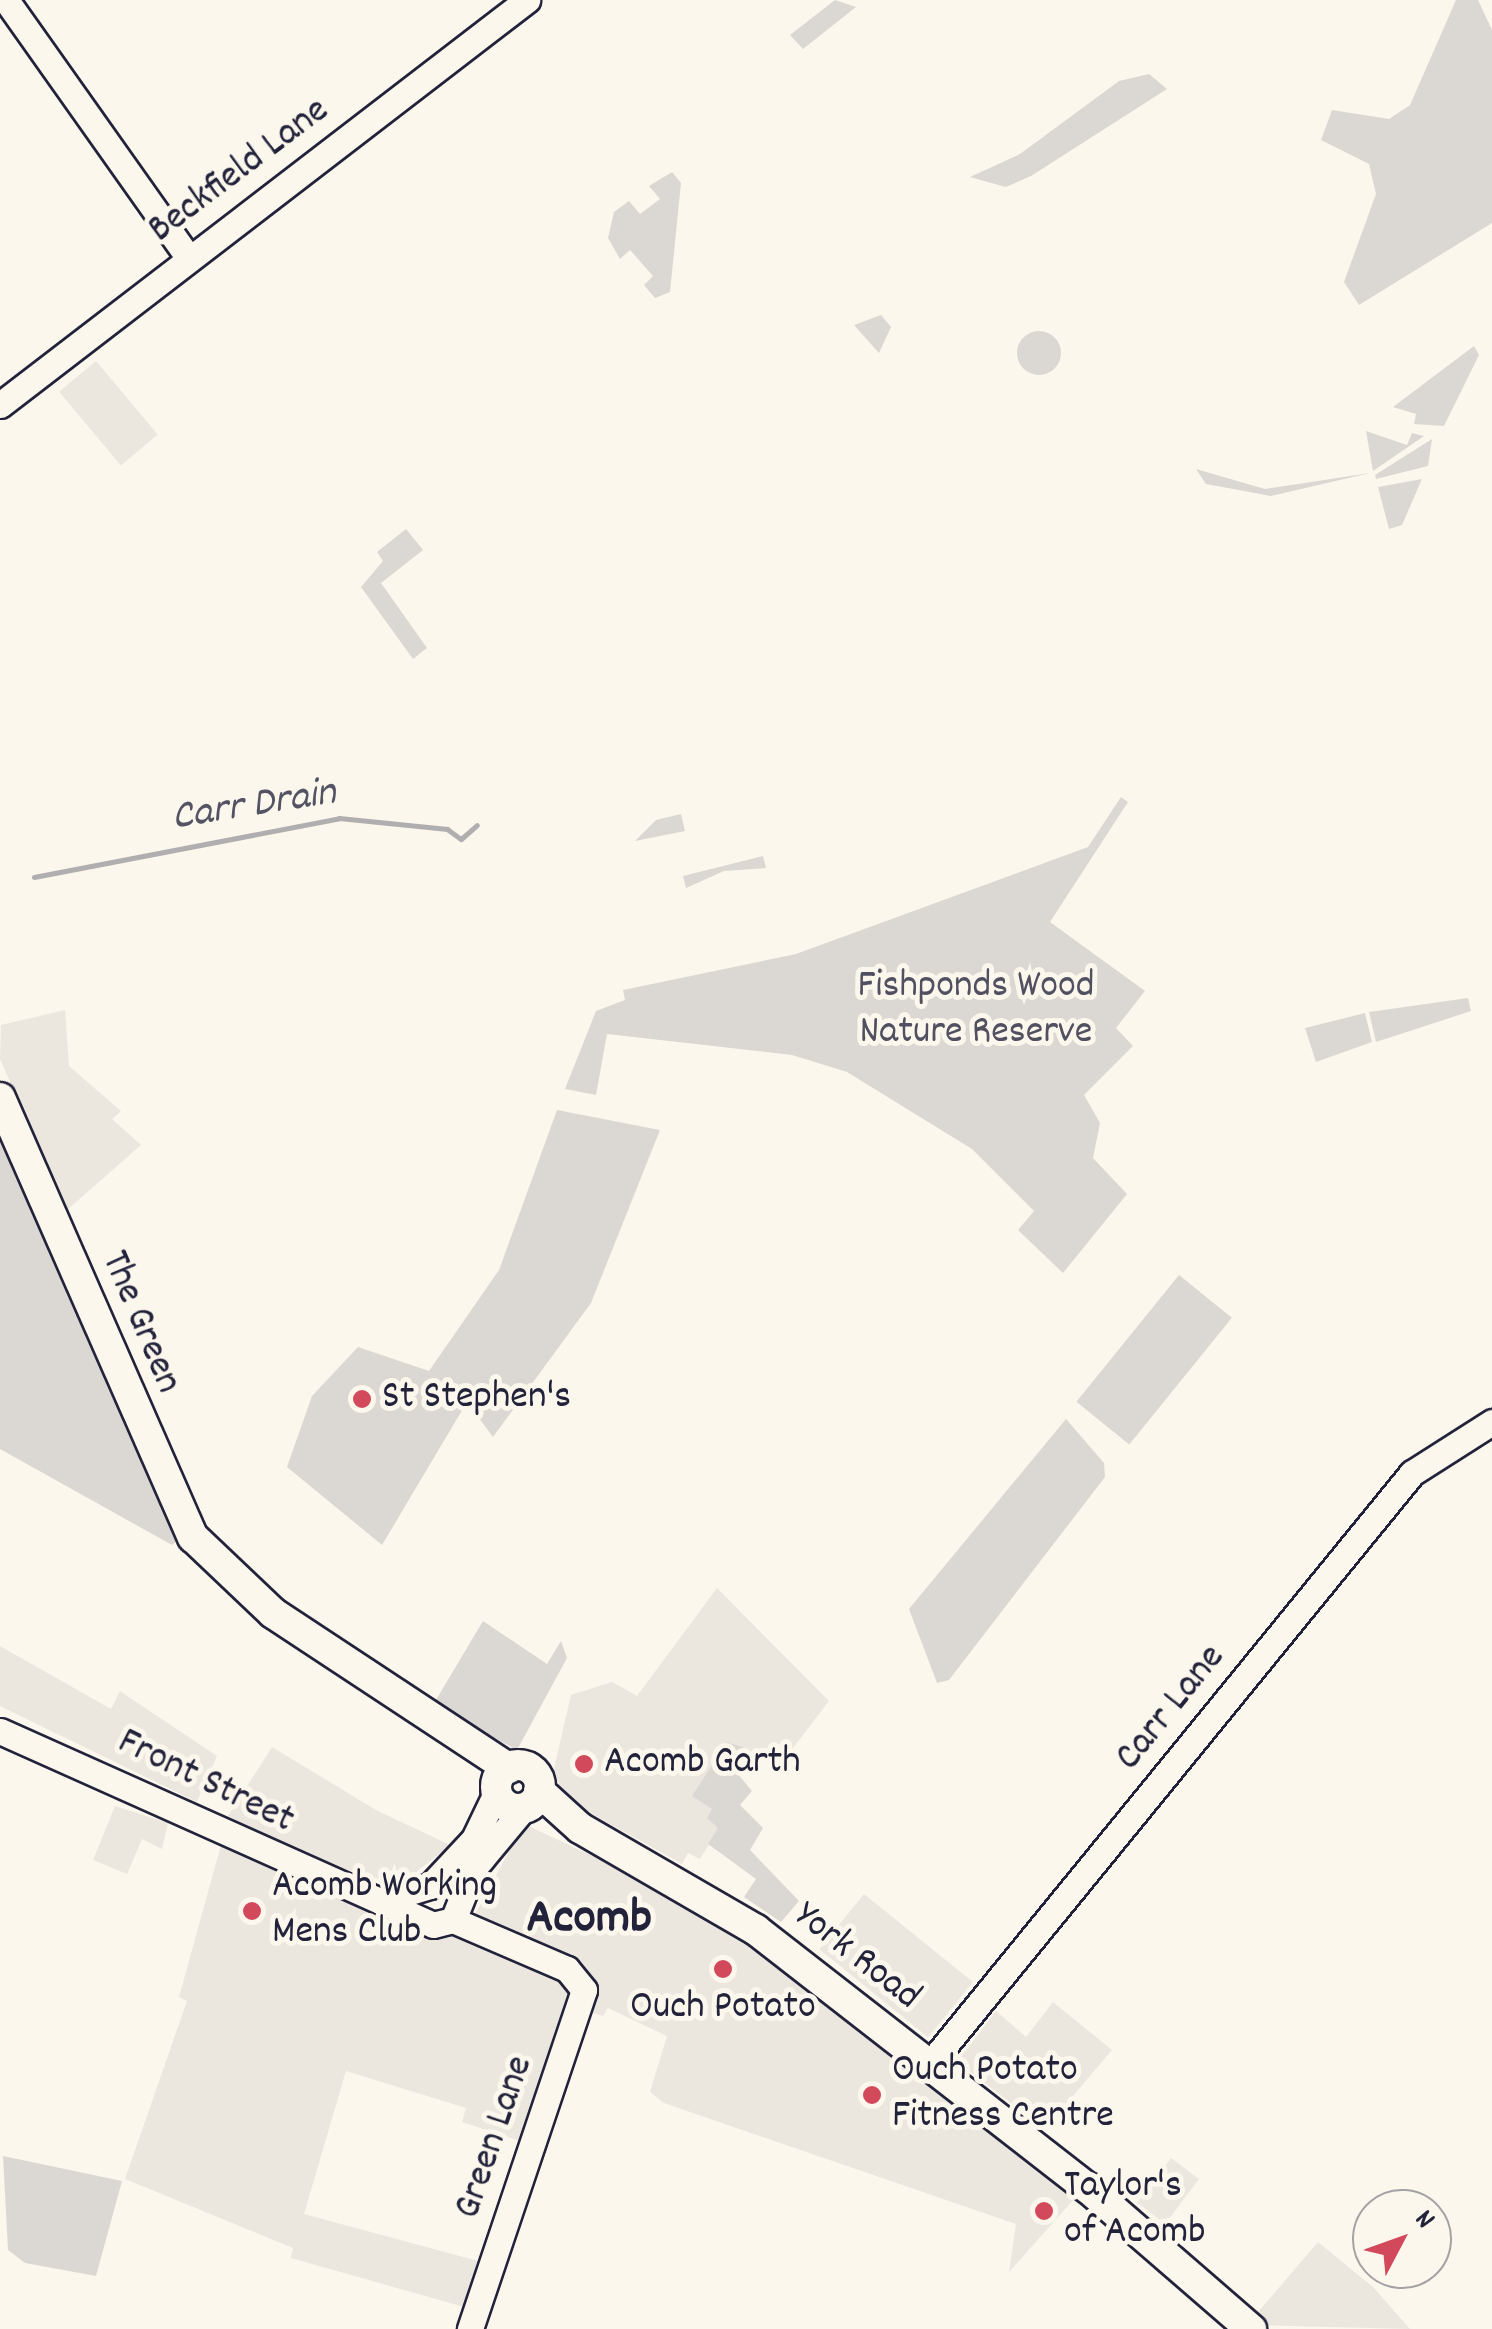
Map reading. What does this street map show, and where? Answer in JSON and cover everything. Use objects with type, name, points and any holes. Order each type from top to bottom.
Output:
[{"type":"main road","name":"The Green","points":[[0,1098],[163,1481],[222,1569],[468,1749],[500,1782]]},
{"type":"main road","name":"York Road","points":[[500,1782],[530,1770],[529,1803],[729,1911],[928,2066],[1251,2329]]},
{"type":"street","points":[[6,0],[190,258]]},
{"type":"street","name":"Beckfield Lane","points":[[0,406],[528,0]]},
{"type":"street","name":"Carr Lane","points":[[928,2066],[1412,1474],[1492,1422]]},
{"type":"street","name":"Front Street","points":[[0,1731],[426,1922]]},
{"type":"street","points":[[380,1901],[427,1889],[474,1839],[500,1782]]},
{"type":"street","points":[[427,1889],[426,1922],[455,1909],[529,1803]]},
{"type":"street","points":[[427,1889],[455,1909]]},
{"type":"street","name":"Green Lane","points":[[455,1909],[574,1974],[582,2004],[470,2329]]},
{"type":"shaded area","points":[[96,361],[158,435],[121,465],[59,392]]},
{"type":"shaded area","points":[[65,1010],[69,1066],[121,1111],[112,1119],[141,1145],[67,1210],[0,1059],[1,1025]]},
{"type":"shaded area","points":[[717,1588],[829,1701],[777,1769],[727,1743],[693,1796],[713,1809],[719,1828],[700,1859],[688,1853],[682,1864],[549,1790],[571,1695],[612,1682],[637,1696]]},
{"type":"shaded area","points":[[0,1646],[111,1709],[120,1691],[217,1756],[197,1802],[0,1706]]},
{"type":"shaded area","points":[[272,1747],[376,1810],[450,1845],[400,1885],[305,1857],[228,1816]]},
{"type":"shaded area","points":[[115,1806],[168,1823],[162,1849],[142,1839],[127,1874],[93,1860]]},
{"type":"shaded area","points":[[524,1824],[642,1879],[802,1980],[1076,2197],[1009,2272],[1016,2224],[664,2103],[650,2092],[667,2036],[608,2008],[603,2016],[588,2011],[520,2141],[462,2122],[466,2108],[346,2071],[304,2214],[478,2261],[464,2307],[291,2258],[293,2248],[125,2179],[187,2001],[179,1997],[221,1845],[351,1902],[463,1936]]},
{"type":"shaded area","points":[[864,1894],[973,1982],[928,2037],[819,1949]]},
{"type":"shaded area","points":[[1053,2002],[1112,2050],[1045,2129],[957,2062],[996,2011],[1026,2037]]},
{"type":"shaded area","points":[[1171,2158],[1199,2179],[1165,2224],[1137,2203]]},
{"type":"shaded area","points":[[1318,2242],[1352,2270],[1352,2289],[1375,2289],[1410,2329],[1247,2325]]},
{"type":"green space","points":[[835,0],[856,7],[803,49],[790,35]]},
{"type":"green space","points":[[1456,0],[1478,0],[1492,30],[1492,223],[1359,305],[1344,282],[1376,194],[1369,164],[1321,140],[1332,110],[1389,119],[1410,105]]},
{"type":"green space","points":[[1149,74],[1167,89],[1031,176],[1006,187],[970,177],[1020,154],[1119,81]]},
{"type":"green space","points":[[672,172],[681,183],[670,292],[655,298],[644,285],[653,276],[630,250],[620,259],[608,238],[614,212],[629,201],[640,214],[660,199],[649,186]]},
{"type":"green space","points":[[881,315],[891,327],[879,353],[854,325]]},
{"type":"green space","points":[[1039,331],[1054,338],[1061,353],[1054,368],[1039,375],[1024,368],[1017,353],[1024,338]]},
{"type":"green space","points":[[1474,346],[1479,355],[1444,426],[1414,424],[1416,414],[1393,407]]},
{"type":"green space","points":[[1366,431],[1407,445],[1412,433],[1424,436],[1373,471]]},
{"type":"green space","points":[[1432,439],[1428,466],[1376,479],[1375,475]]},
{"type":"green space","points":[[1196,469],[1265,489],[1370,473],[1271,496],[1206,484]]},
{"type":"green space","points":[[1422,479],[1402,525],[1389,529],[1378,487]]},
{"type":"green space","points":[[406,529],[423,550],[381,583],[427,648],[413,659],[361,587],[383,561],[377,552]]},
{"type":"green space","name":"Fishponds Wood Nature Reserve","points":[[1121,797],[1128,802],[1050,922],[1145,991],[1116,1028],[1133,1046],[1084,1095],[1100,1123],[1093,1158],[1127,1194],[1063,1273],[1018,1230],[1034,1211],[972,1149],[847,1072],[792,1055],[607,1034],[596,1095],[565,1089],[596,1011],[625,1000],[623,990],[796,954],[1088,847]]},
{"type":"green space","points":[[681,814],[685,831],[635,841],[656,820]]},
{"type":"green space","points":[[763,856],[766,868],[724,871],[686,888],[683,876]]},
{"type":"green space","points":[[1468,998],[1471,1011],[1376,1042],[1369,1012]]},
{"type":"green space","points":[[1365,1013],[1372,1042],[1316,1062],[1305,1028]]},
{"type":"green space","points":[[557,1110],[660,1130],[591,1303],[493,1437],[467,1402],[382,1545],[287,1467],[312,1396],[358,1347],[429,1371],[499,1270]]},
{"type":"green space","points":[[0,1137],[178,1540],[172,1545],[0,1449]]},
{"type":"green space","points":[[1179,1275],[1232,1318],[1129,1444],[1076,1402]]},
{"type":"green space","points":[[1066,1419],[1104,1463],[1105,1477],[949,1680],[937,1683],[909,1609]]},
{"type":"green space","points":[[483,1621],[547,1664],[561,1641],[567,1658],[517,1750],[433,1705]]},
{"type":"green space","points":[[727,1742],[756,1752],[737,1773],[752,1791],[740,1805],[763,1828],[750,1850],[799,1901],[781,1922],[744,1897],[756,1879],[708,1844],[718,1828],[707,1818],[712,1809],[692,1796]]},
{"type":"green space","points":[[3,2156],[122,2181],[96,2276],[25,2263],[8,2250]]},
{"type":"waterway","name":"Carr Drain","points":[[34,877],[339,818],[447,829],[461,839],[477,825]]},
{"type":"place","name":"St Stephen's","points":[[362,1399]]},
{"type":"place","name":"Acomb Garth","points":[[584,1764]]},
{"type":"place","name":"Acomb Working Mens Club","points":[[252,1911]]},
{"type":"place","name":"Ouch Potato","points":[[723,1969]]},
{"type":"place","name":"Ouch Potato Fitness Centre","points":[[872,2095]]},
{"type":"place","name":"Taylor's of Acomb","points":[[1044,2211]]},
{"type":"district","name":"Acomb","points":[[589,1921]]}]
